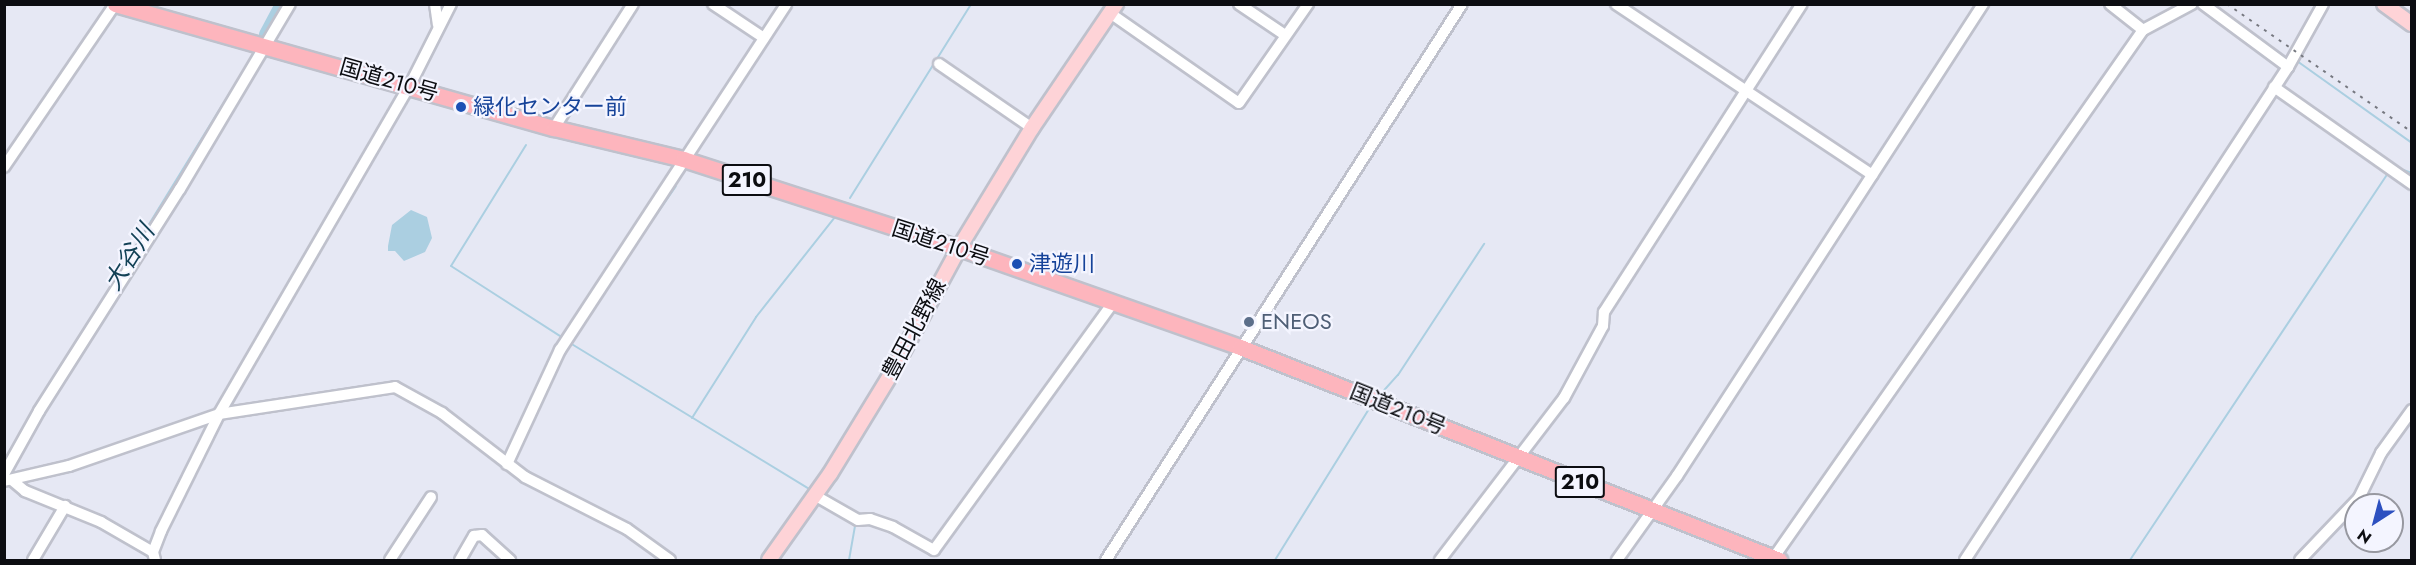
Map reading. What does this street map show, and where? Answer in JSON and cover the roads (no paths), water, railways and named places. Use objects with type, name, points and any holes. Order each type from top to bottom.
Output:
[{"type":"highway","name":"国道210号","points":[[115,4],[266,44],[554,128],[683,159],[958,248],[1240,347],[1774,560]]},
{"type":"main road","points":[[2384,4],[2412,24]]},
{"type":"main road","name":"豊田北野線","points":[[769,561],[816,496],[891,374],[958,248],[1032,128],[1113,9]]},
{"type":"street","points":[[4,167],[115,4]]},
{"type":"street","points":[[7,479],[39,411],[180,189],[290,4]]},
{"type":"street","points":[[435,4],[438,25]]},
{"type":"street","points":[[7,479],[25,490],[65,506],[154,556],[219,414],[410,85],[438,25],[451,4]]},
{"type":"street","points":[[554,128],[633,4]]},
{"type":"street","points":[[713,4],[764,38]]},
{"type":"street","points":[[507,464],[560,350],[786,4]]},
{"type":"street","points":[[1239,4],[1285,35]]},
{"type":"street","points":[[1113,9],[1239,103],[1308,4]]},
{"type":"street","points":[[1106,561],[1240,347],[1462,4]]},
{"type":"street","points":[[1616,4],[1872,176]]},
{"type":"street","points":[[1440,561],[1564,398],[1603,326],[1604,312],[1802,4]]},
{"type":"street","points":[[1617,561],[1654,512],[1983,4]]},
{"type":"street","points":[[2110,4],[2143,30]]},
{"type":"street","points":[[1774,560],[2143,30],[2192,4]]},
{"type":"street","points":[[2203,4],[2288,67]]},
{"type":"street","points":[[1965,561],[2288,67],[2323,4]]},
{"type":"street","points":[[939,64],[1032,128]]},
{"type":"street","points":[[2274,87],[2412,184]]},
{"type":"street","points":[[816,496],[858,520],[870,519],[893,527],[934,550],[1114,301]]},
{"type":"street","points":[[7,479],[69,466],[219,414],[395,387],[442,413],[507,464],[543,488],[627,529],[670,561]]},
{"type":"street","points":[[2300,561],[2359,498],[2381,453],[2412,410]]},
{"type":"street","points":[[390,561],[431,497]]},
{"type":"street","points":[[33,561],[65,506]]},
{"type":"street","points":[[460,561],[474,536],[482,535],[510,561]]},
{"type":"water","points":[[411,210],[427,217],[432,238],[425,252],[404,261],[395,251],[388,251],[388,246],[392,225]]},
{"type":"waterway","name":"大谷川","points":[[266,34],[282,4]]},
{"type":"waterway","points":[[850,198],[971,4]]},
{"type":"waterway","name":"大谷川","points":[[60,369],[254,54]]},
{"type":"waterway","points":[[2297,61],[2412,143]]},
{"type":"waterway","points":[[2107,332],[2236,137]]},
{"type":"waterway","points":[[526,145],[451,266],[563,338]]},
{"type":"waterway","points":[[2392,166],[2412,173]]},
{"type":"waterway","points":[[2130,560],[2389,171]]},
{"type":"waterway","points":[[623,263],[676,186]]},
{"type":"waterway","points":[[692,418],[756,317],[835,217]]},
{"type":"waterway","points":[[1378,397],[1398,375],[1484,244]]},
{"type":"waterway","points":[[2042,432],[2103,339]]},
{"type":"waterway","points":[[570,343],[811,490]]},
{"type":"waterway","points":[[1275,560],[1371,406]]},
{"type":"waterway","name":"大谷川","points":[[4,461],[18,438]]},
{"type":"waterway","points":[[849,560],[856,522]]},
{"type":"railway","points":[[2227,4],[2412,132]]},
{"type":"place","name":"緑化センター前","points":[[461,107]]},
{"type":"place","name":"津遊川","points":[[1017,264]]},
{"type":"place","name":"ENEOS","points":[[1249,322]]}]
